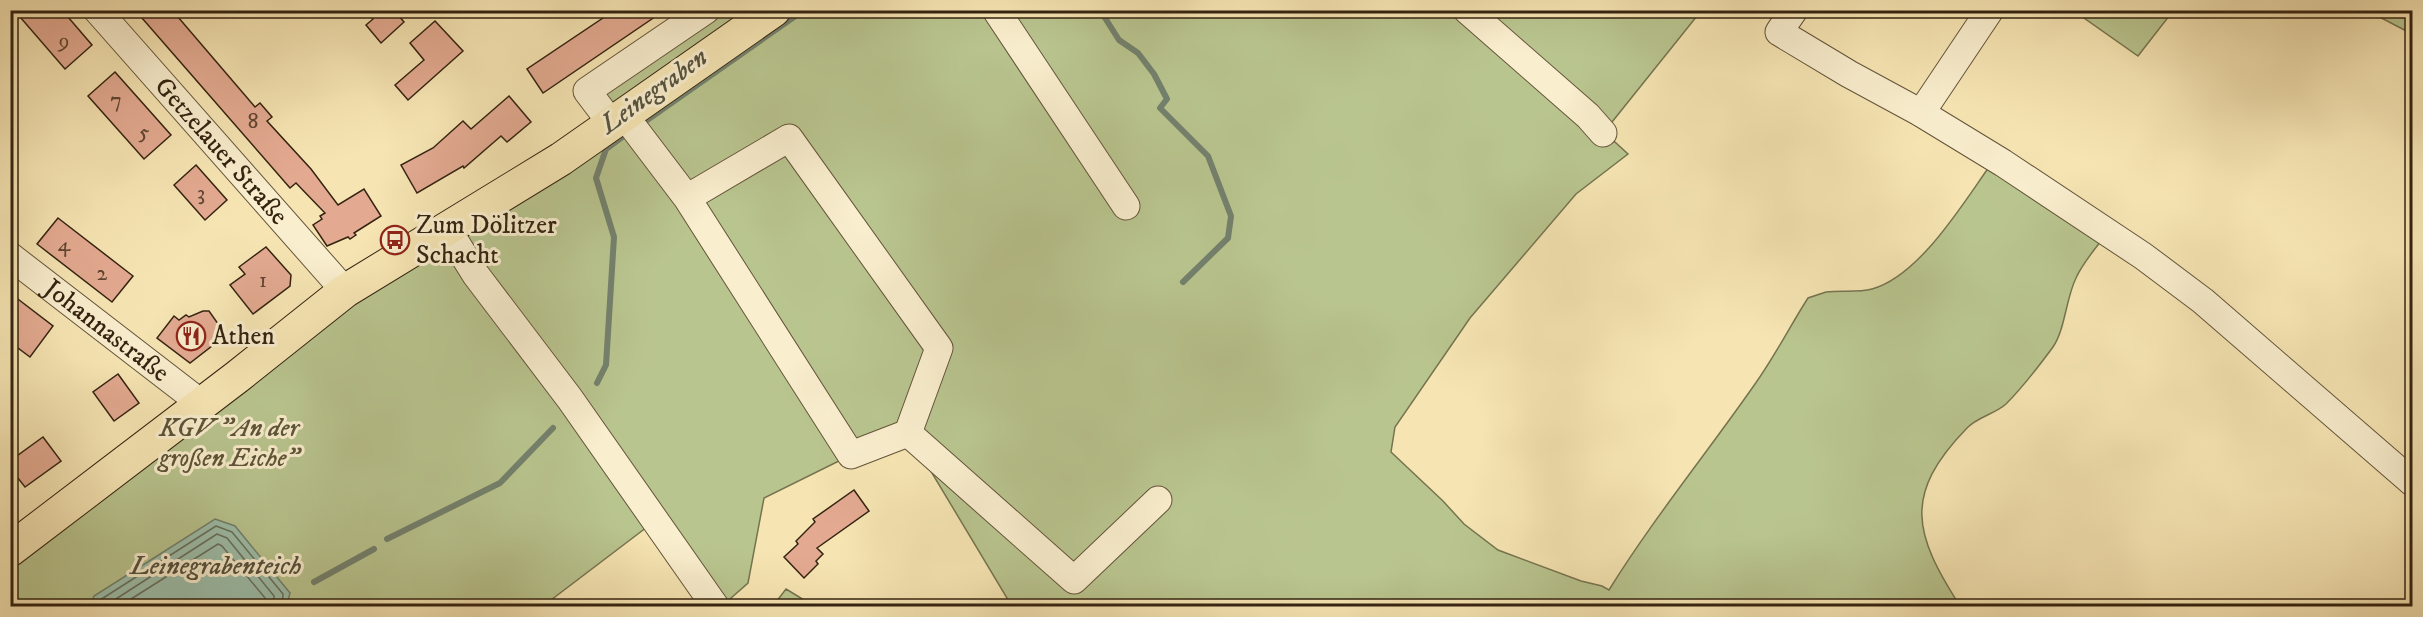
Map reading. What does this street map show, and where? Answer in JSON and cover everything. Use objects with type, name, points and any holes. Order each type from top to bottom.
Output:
[{"type":"main road","points":[[10,550],[202,404],[345,291],[446,227],[561,159],[626,124],[758,15]]},
{"type":"street","name":"Getzelauer Straße","points":[[97,10],[345,291]]},
{"type":"street","points":[[687,198],[789,138],[939,348],[908,433],[851,455],[687,198],[626,124],[587,91],[706,10]]},
{"type":"street","points":[[996,10],[1126,206]]},
{"type":"street","points":[[1467,10],[1588,116],[1603,133]]},
{"type":"street","points":[[1921,113],[1990,10]]},
{"type":"street","points":[[1786,21],[1849,74],[1921,113],[2003,163],[2143,256],[2204,301],[2412,482]]},
{"type":"street","points":[[446,227],[476,275],[570,399],[715,606]]},
{"type":"street","name":"Johannastraße","points":[[10,256],[202,404]]},
{"type":"street","points":[[908,433],[1074,580],[1158,500]]},
{"type":"green space","name":"KGV \"An der großen Eiche\"","points":[[706,11],[1701,11],[1604,132],[1628,154],[1576,194],[1470,318],[1395,427],[1391,452],[1464,524],[1498,550],[1609,590],[1737,410],[1808,298],[1826,292],[1872,289],[1889,282],[1906,270],[1923,255],[1953,219],[1989,167],[2107,233],[2086,260],[2076,278],[2060,332],[2053,347],[2006,404],[1967,428],[1946,452],[1932,474],[1924,495],[1922,515],[1925,536],[1944,580],[1960,606],[1008,606],[1010,603],[908,433],[851,455],[764,498],[748,583],[722,606],[655,521],[543,606],[11,606],[11,550],[202,404],[612,124],[587,91]]},
{"type":"green space","points":[[2074,11],[2173,11],[2138,56]]},
{"type":"green space","points":[[2368,11],[2412,11],[2412,34]]},
{"type":"green space","points":[[786,589],[814,606],[773,606]]},
{"type":"water","name":"Leinegrabenteich","points":[[215,519],[235,526],[290,593],[287,605],[90,606],[94,596]]},
{"type":"building","points":[[14,10],[62,10],[92,45],[65,69]]},
{"type":"building","points":[[135,10],[172,10],[255,107],[260,103],[272,117],[267,121],[311,169],[338,205],[364,189],[381,216],[354,233],[356,235],[350,239],[348,237],[327,246],[313,225],[322,219],[320,216],[325,213],[296,183],[290,188]]},
{"type":"building","points":[[366,10],[394,10],[404,22],[381,43],[366,25],[373,19]]},
{"type":"building","points":[[615,10],[665,10],[543,93],[527,69]]},
{"type":"building","points":[[435,21],[463,51],[408,100],[395,85],[424,60],[410,43]]},
{"type":"building","points":[[115,72],[171,135],[144,159],[88,96]]},
{"type":"building","points":[[509,96],[531,122],[507,142],[501,136],[464,168],[463,166],[417,193],[401,165],[433,148],[463,121],[471,129]]},
{"type":"building","points":[[196,165],[227,200],[205,220],[174,185]]},
{"type":"building","points":[[58,218],[133,276],[112,302],[37,244]]},
{"type":"building","points":[[266,247],[291,275],[290,286],[253,314],[230,285],[245,274],[239,267]]},
{"type":"building","points":[[10,293],[53,326],[30,357],[10,342]]},
{"type":"building","name":"Athen","points":[[209,311],[226,335],[190,363],[157,338],[174,316],[179,320],[186,315],[189,317]]},
{"type":"building","points":[[118,374],[139,403],[114,421],[93,392]]},
{"type":"building","points":[[43,437],[61,461],[25,487],[10,468],[10,461]]},
{"type":"building","points":[[854,490],[869,511],[817,548],[823,554],[816,561],[818,564],[804,578],[784,557],[798,544],[796,541],[815,522],[813,519]]},
{"type":"waterway","name":"Leinegraben","points":[[640,125],[804,10]]},
{"type":"waterway","points":[[1100,10],[1119,40],[1138,53],[1154,74],[1167,99],[1160,108],[1208,156],[1231,216],[1228,238],[1183,282]]},
{"type":"waterway","name":"Leinegraben","points":[[597,383],[606,365],[614,237],[596,178],[606,149],[629,132]]},
{"type":"waterway","name":"Leinegraben","points":[[387,539],[500,483],[553,428]]},
{"type":"waterway","name":"Leinegraben","points":[[314,582],[374,549]]},
{"type":"place","name":"Zum Dölitzer Schacht","points":[[395,240]]},
{"type":"place","name":"Athen","points":[[191,336]]}]
